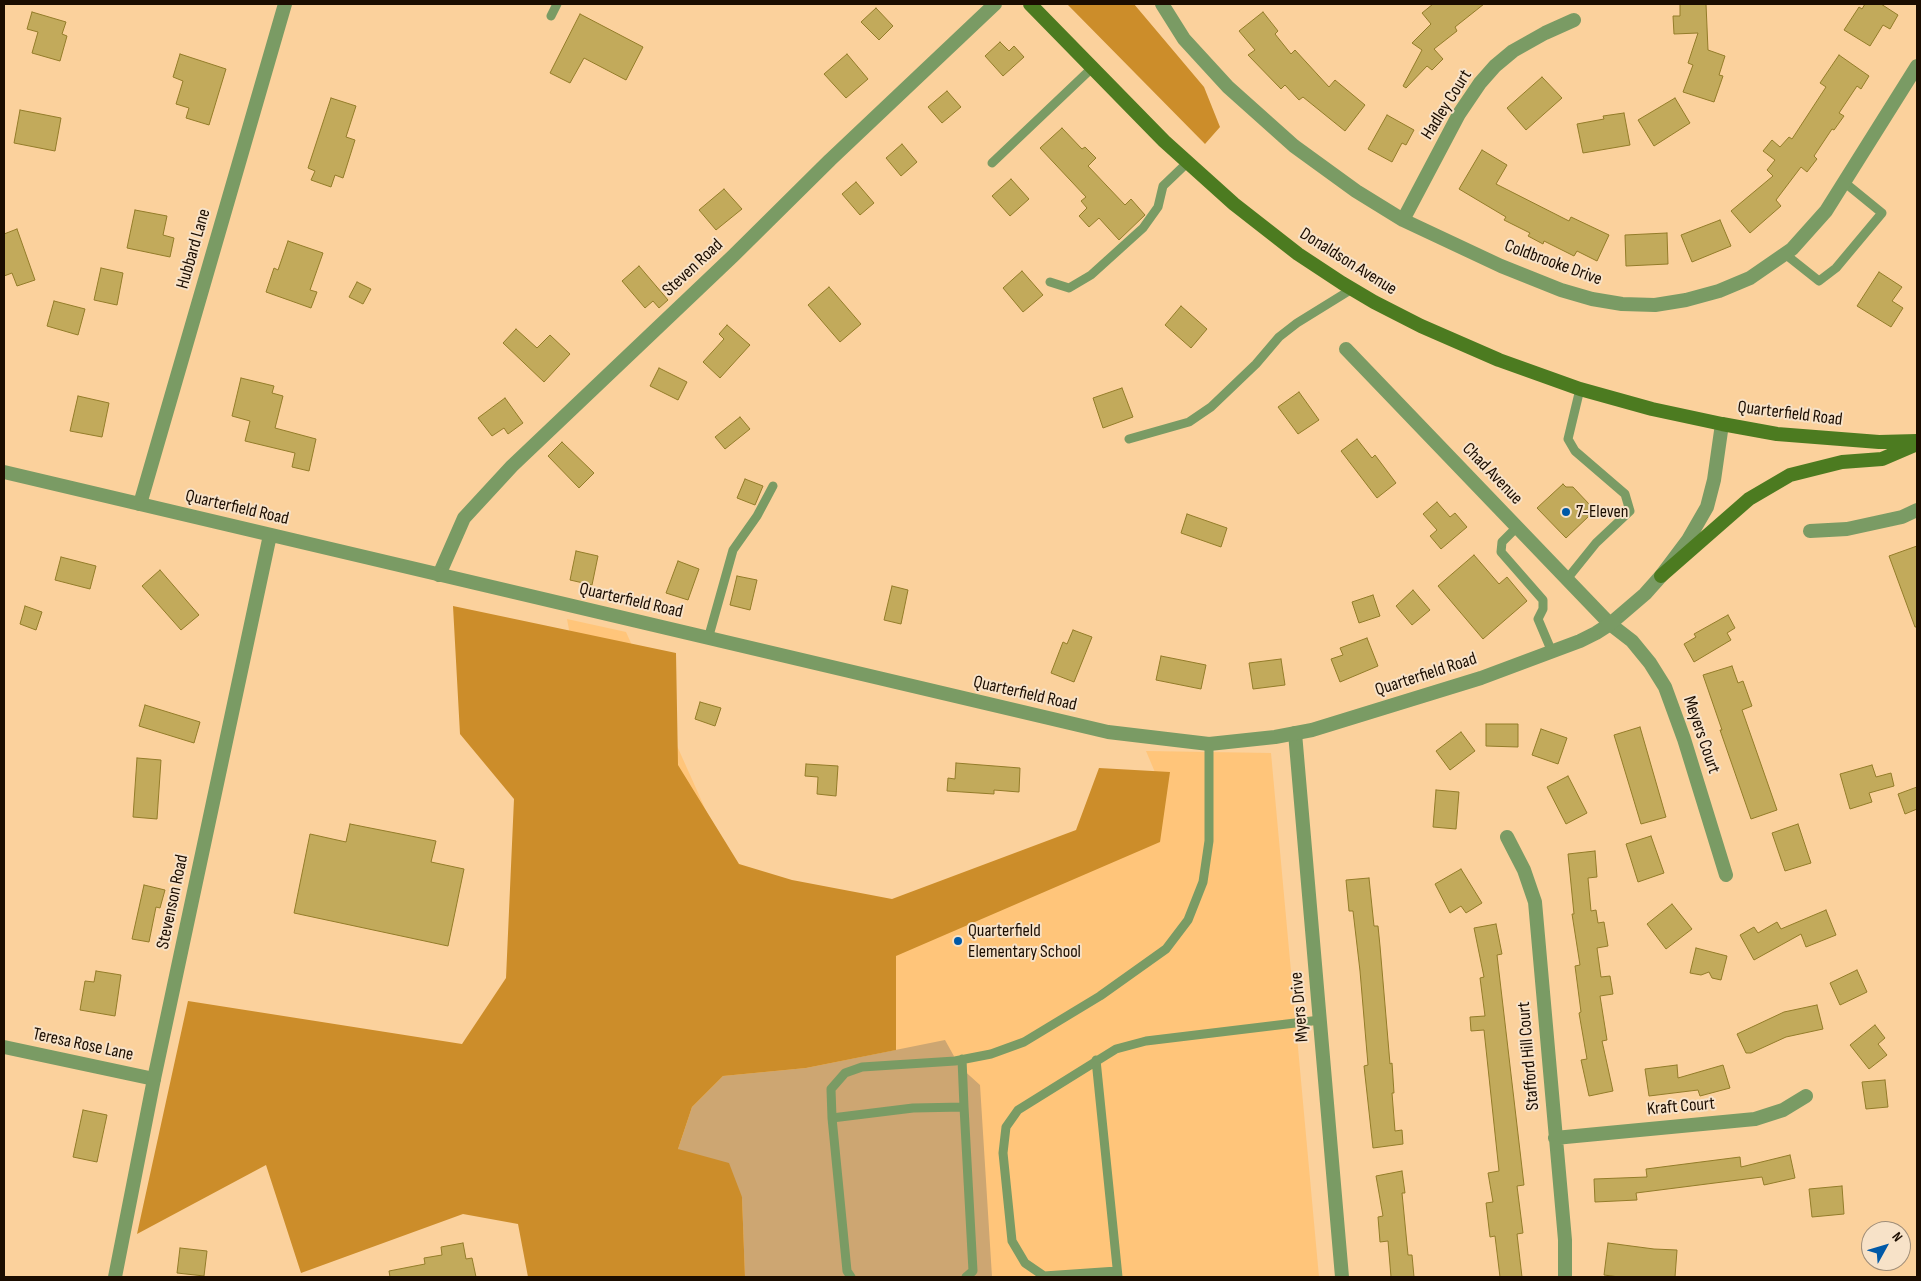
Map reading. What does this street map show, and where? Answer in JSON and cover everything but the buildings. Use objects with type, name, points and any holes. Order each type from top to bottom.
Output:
[{"type":"main road","name":"Donaldson Avenue","points":[[1030,4],[1188,163],[1234,204],[1298,254],[1352,289],[1374,302],[1438,333],[1499,360],[1580,389],[1722,424]]},
{"type":"main road","name":"Quarterfield Road","points":[[1722,424],[1776,434],[1878,442],[1917,442]]},
{"type":"main road","points":[[1661,576],[1717,525],[1749,499],[1777,481],[1816,467],[1842,462],[1882,459],[1917,442]]},
{"type":"street","name":"Hubbard Lane","points":[[140,504],[285,4]]},
{"type":"street","name":"Steven Road","points":[[439,575],[464,518],[512,466],[995,4]]},
{"type":"street","name":"Coldbrooke Drive","points":[[1162,4],[1184,39],[1205,64],[1260,117],[1334,176],[1356,191],[1403,220],[1502,266],[1561,290],[1592,299],[1622,304],[1655,305],[1686,300],[1719,291],[1750,278],[1785,254],[1821,217],[1917,66]]},
{"type":"street","name":"Hadley Court","points":[[1403,220],[1459,114],[1480,83],[1495,66],[1513,51],[1545,33],[1574,20]]},
{"type":"street","name":"Chad Avenue","points":[[1346,349],[1610,624]]},
{"type":"street","name":"Quarterfield Road","points":[[4,472],[1108,732],[1209,744],[1295,733],[1425,696],[1552,652],[1580,641],[1610,624],[1661,576],[1688,540],[1707,507],[1714,480],[1722,424]]},
{"type":"street","points":[[1810,531],[1847,529],[1902,517],[1917,510]]},
{"type":"street","name":"Stevenson Road","points":[[114,1277],[154,1079],[270,535]]},
{"type":"street","name":"Meyers Court","points":[[1610,624],[1632,642],[1665,686],[1684,739],[1726,875]]},
{"type":"street","name":"Myers Drive","points":[[1295,733],[1342,1277]]},
{"type":"street","name":"Stafford Hill Court","points":[[1507,837],[1524,870],[1535,902],[1565,1240],[1565,1277]]},
{"type":"street","name":"Teresa Rose Lane","points":[[4,1047],[154,1079]]},
{"type":"street","name":"Kraft Court","points":[[1555,1138],[1755,1119],[1783,1110],[1806,1096]]},
{"type":"lane","points":[[551,16],[557,4]]},
{"type":"lane","points":[[992,163],[1092,68]]},
{"type":"lane","points":[[1050,282],[1069,288],[1091,275],[1143,228],[1158,207],[1162,186],[1188,163]]},
{"type":"lane","points":[[1785,254],[1819,281],[1836,268],[1882,213],[1844,182]]},
{"type":"lane","points":[[1129,439],[1188,422],[1211,407],[1297,322],[1352,289]]},
{"type":"lane","points":[[1566,579],[1596,543],[1630,511],[1625,494],[1575,452],[1568,439],[1580,389]]},
{"type":"lane","points":[[708,639],[734,550],[757,516],[773,486]]},
{"type":"lane","points":[[1517,527],[1502,542],[1501,552],[1543,600],[1543,609],[1538,619],[1552,652]]},
{"type":"lane","points":[[851,1277],[847,1271],[832,1118],[831,1089],[845,1073],[862,1067],[962,1059],[991,1054],[1024,1042],[1100,996],[1166,949],[1188,920],[1203,882],[1209,841],[1209,744]]},
{"type":"lane","points":[[1096,1060],[1118,1274],[1044,1276],[1025,1263],[1012,1241],[1003,1153],[1006,1127],[1018,1110],[1096,1060],[1116,1048],[1146,1041],[1320,1020]]},
{"type":"lane","points":[[962,1059],[973,1271],[966,1277]]},
{"type":"lane","points":[[832,1118],[913,1108],[964,1107]]},
{"type":"shaded area","points":[[1067,4],[1134,4],[1204,87],[1220,127],[1205,144]]},
{"type":"shaded area","points":[[453,606],[676,653],[678,765],[739,864],[792,880],[892,899],[1076,830],[1099,768],[1170,772],[1160,842],[896,956],[896,1050],[806,1068],[723,1076],[692,1107],[678,1149],[729,1163],[742,1197],[745,1277],[528,1277],[518,1224],[463,1214],[301,1273],[266,1165],[137,1234],[188,1001],[462,1044],[506,978],[514,799],[460,734]]},
{"type":"shaded area","name":"Quarterfield Elementary School","points":[[567,619],[626,632],[742,891],[852,920],[1165,796],[1146,751],[1271,753],[1319,1277],[623,1277],[639,1007]]},
{"type":"shaded area","points":[[945,1040],[960,1067],[980,1085],[992,1277],[745,1277],[742,1197],[678,1149],[692,1107],[723,1076],[806,1068]]},
{"type":"place","name":"7-Eleven","points":[[1566,512]]},
{"type":"place","name":"Quarterfield Elementary School","points":[[958,941]]}]
